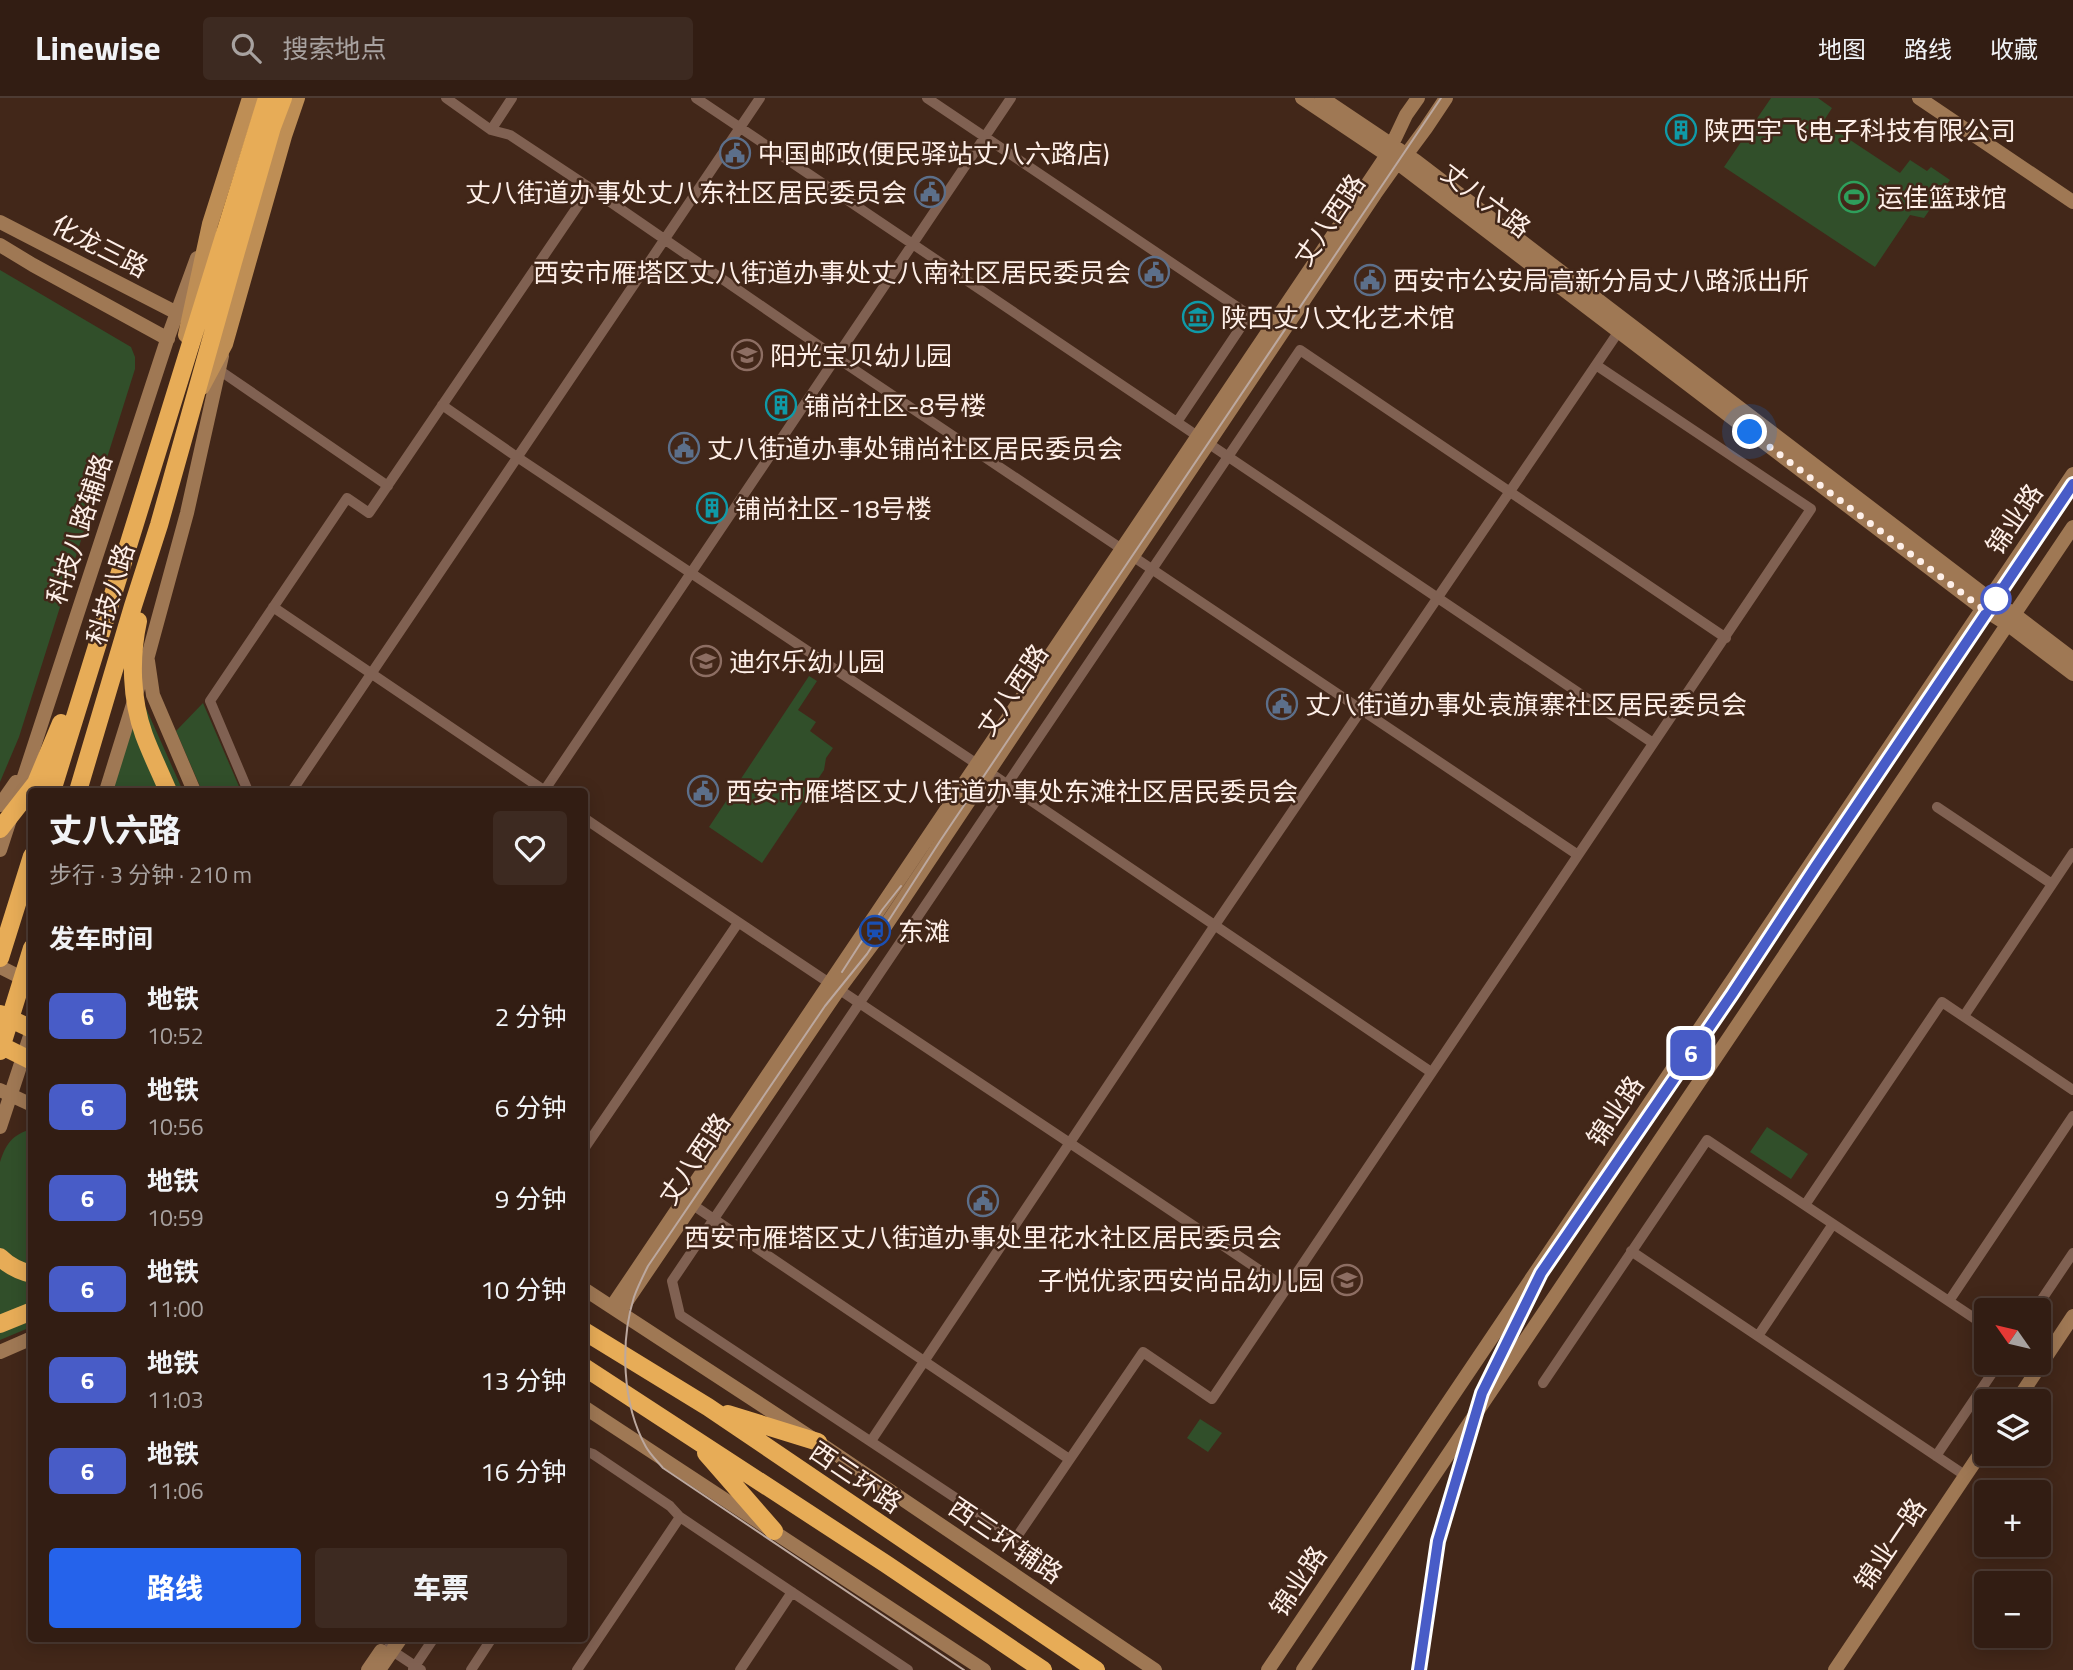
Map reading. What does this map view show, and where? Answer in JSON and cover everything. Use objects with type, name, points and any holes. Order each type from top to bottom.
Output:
[{"type":"highway","name":"科技八路","points":[[53,788],[267,98]]},
{"type":"highway","name":"科技八路","points":[[79,788],[136,608],[190,411],[272,127],[283,98]]},
{"type":"highway","points":[[136,608],[133,659],[136,706],[144,734],[167,788]]},
{"type":"highway","points":[[32,788],[54,744],[76,682],[99,640]]},
{"type":"highway","points":[[0,829],[28,793]]},
{"type":"highway","points":[[0,958],[28,869]]},
{"type":"highway","points":[[0,1051],[28,961]]},
{"type":"highway","points":[[0,1012],[28,1018]]},
{"type":"highway","points":[[0,1012],[28,1028]]},
{"type":"highway","points":[[0,1045],[28,1059]]},
{"type":"highway","points":[[0,1257],[15,1268],[28,1273]]},
{"type":"highway","points":[[0,1324],[28,1313]]},
{"type":"highway","name":"西三环路","points":[[588,1333],[708,1408],[1096,1670]]},
{"type":"highway","points":[[588,1370],[690,1434],[1043,1670]]},
{"type":"highway","points":[[708,1408],[818,1442]]},
{"type":"highway","points":[[690,1434],[774,1531]]},
{"type":"main road","name":"科技八路","points":[[168,418],[210,224],[250,98]]},
{"type":"main road","name":"科技八路","points":[[190,411],[225,344],[297,98]]},
{"type":"main road","name":"丈八六路","points":[[1302,98],[1396,155],[1619,331],[1986,604],[2073,659]]},
{"type":"main road","name":"丈八六路","points":[[1322,98],[1986,604]]},
{"type":"main road","name":"丈八西路","points":[[1396,155],[1406,115],[1418,98]]},
{"type":"main road","name":"丈八西路","points":[[616,1309],[835,986],[880,934],[982,768],[1396,155],[1446,98]]},
{"type":"main road","points":[[1919,98],[2073,202]]},
{"type":"main road","name":"化龙三路","points":[[0,222],[177,313]]},
{"type":"main road","name":"科技八路辅路","points":[[0,850],[168,339],[210,224]]},
{"type":"main road","name":"化龙三路","points":[[0,245],[168,339]]},
{"type":"main road","points":[[107,788],[148,656],[187,513],[225,344]]},
{"type":"main road","name":"锦业路","points":[[1268,1670],[2073,474]]},
{"type":"main road","name":"锦业路","points":[[1303,1670],[2073,527]]},
{"type":"main road","name":"丈八六路","points":[[2011,619],[2073,674]]},
{"type":"main road","points":[[148,656],[153,695],[193,788]]},
{"type":"main road","points":[[0,805],[25,769]]},
{"type":"main road","points":[[0,967],[28,981]]},
{"type":"main road","name":"丈八西路","points":[[616,1309],[693,1205],[835,986]]},
{"type":"main road","points":[[0,1127],[6,1092],[28,1040]]},
{"type":"main road","points":[[6,1092],[28,1103]]},
{"type":"main road","name":"西三环辅路","points":[[588,1292],[818,1442],[1155,1670]]},
{"type":"main road","points":[[2025,1389],[2073,1316]]},
{"type":"main road","points":[[2035,1389],[2073,1332]]},
{"type":"main road","points":[[0,1352],[28,1340]]},
{"type":"main road","points":[[588,1410],[984,1670]]},
{"type":"main road","name":"锦业一路","points":[[1835,1670],[1974,1464]]},
{"type":"main road","name":"锦业一路","points":[[1845,1670],[1983,1466]]},
{"type":"main road","points":[[368,1670],[389,1645]]},
{"type":"main road","points":[[380,1670],[389,1645]]},
{"type":"street","points":[[446,98],[491,130],[510,135],[665,238],[836,358],[1578,855]]},
{"type":"street","points":[[491,130],[512,98]]},
{"type":"street","points":[[696,98],[1653,743]]},
{"type":"street","points":[[294,788],[760,98]]},
{"type":"street","points":[[927,98],[1249,315],[1177,422]]},
{"type":"street","points":[[547,788],[1011,98]]},
{"type":"street","points":[[246,788],[209,701],[347,498],[369,513],[590,188]]},
{"type":"street","points":[[871,1441],[1215,925],[1619,331]]},
{"type":"street","points":[[1596,365],[1811,509],[1726,638],[1212,1399],[1143,1352],[1016,1538],[680,1315],[672,1281],[1300,350],[1726,638]]},
{"type":"street","points":[[219,370],[388,486]]},
{"type":"street","points":[[442,405],[1431,1072]]},
{"type":"street","points":[[273,607],[541,788]]},
{"type":"street","points":[[1937,807],[2052,884]]},
{"type":"street","points":[[588,821],[1286,1289]]},
{"type":"street","points":[[1964,1016],[2073,853]]},
{"type":"street","points":[[588,1135],[738,923]]},
{"type":"street","points":[[1805,1205],[1942,1002],[2073,1090]]},
{"type":"street","points":[[1949,1301],[2073,1116]]},
{"type":"street","points":[[1543,1383],[1707,1140],[1974,1318]]},
{"type":"street","points":[[693,1205],[1069,1459]]},
{"type":"street","points":[[1758,1336],[1833,1224]]},
{"type":"street","points":[[1632,1251],[1966,1476]]},
{"type":"street","points":[[2043,1298],[2073,1253]]},
{"type":"street","points":[[1936,1456],[1990,1376]]},
{"type":"street","points":[[588,1456],[670,1506],[680,1517],[908,1670]]},
{"type":"street","points":[[577,1670],[680,1517]]},
{"type":"street","points":[[740,1670],[792,1592]]},
{"type":"street","points":[[389,1645],[416,1669],[432,1642]]},
{"type":"street","points":[[471,1670],[489,1642]]},
{"type":"green space","name":"运佳篮球馆","points":[[1771,98],[1818,98],[1832,108],[1823,122],[1900,173],[1910,160],[1927,171],[1931,167],[1950,180],[1924,218],[1910,215],[1875,267],[1724,167]]},
{"type":"green space","points":[[0,270],[131,347],[135,357],[135,369],[19,737],[0,782]]},
{"type":"green space","points":[[809,676],[817,681],[798,710],[816,722],[810,731],[833,748],[826,758],[824,770],[762,863],[709,827]]},
{"type":"green space","points":[[203,703],[240,788],[201,788],[176,731]]},
{"type":"green space","points":[[145,706],[182,788],[114,788],[130,732]]},
{"type":"green space","points":[[1767,1127],[1808,1154],[1791,1179],[1750,1152]]},
{"type":"green space","points":[[28,1130],[28,1328],[0,1340],[0,1162],[11,1141]]},
{"type":"green space","points":[[1200,1419],[1222,1433],[1208,1452],[1187,1438]]},
{"type":"tram line","points":[[964,1670],[663,1468],[648,1450],[638,1430],[628,1393],[625,1353],[634,1297],[648,1266],[825,1006],[867,954],[940,841],[1441,98]]},
{"type":"tram line","points":[[842,972],[901,886]]},
{"type":"metro line","name":"6","points":[[1419,1670],[1438,1541],[1482,1393],[1541,1273],[1732,994],[2073,484]]},
{"type":"place","name":"陕西宇飞电子科技有限公司","points":[[1681,130]]},
{"type":"place","name":"中国邮政(便民驿站丈八六路店)","points":[[735,153]]},
{"type":"place","name":"丈八街道办事处丈八东社区居民委员会","points":[[930,192]]},
{"type":"place","name":"运佳篮球馆","points":[[1854,197]]},
{"type":"place","name":"西安市雁塔区丈八街道办事处丈八南社区居民委员会","points":[[1154,272]]},
{"type":"place","name":"西安市公安局高新分局丈八路派出所","points":[[1370,280]]},
{"type":"place","name":"陕西丈八文化艺术馆","points":[[1198,317]]},
{"type":"place","name":"阳光宝贝幼儿园","points":[[747,355]]},
{"type":"place","name":"铺尚社区-8号楼","points":[[781,405]]},
{"type":"place","name":"丈八街道办事处铺尚社区居民委员会","points":[[684,448]]},
{"type":"place","name":"铺尚社区-18号楼","points":[[712,508]]},
{"type":"place","name":"迪尔乐幼儿园","points":[[706,661]]},
{"type":"place","name":"丈八街道办事处袁旗寨社区居民委员会","points":[[1282,704]]},
{"type":"place","name":"西安市雁塔区丈八街道办事处东滩社区居民委员会","points":[[703,791]]},
{"type":"place","name":"东滩","points":[[875,931]]},
{"type":"place","name":"西安市雁塔区丈八街道办事处里花水社区居民委员会","points":[[983,1201]]},
{"type":"place","name":"子悦优家西安尚品幼儿园","points":[[1347,1280]]},
{"type":"route","points":[[1750,432],[1983,609],[1990,599],[1996,599]]}]
